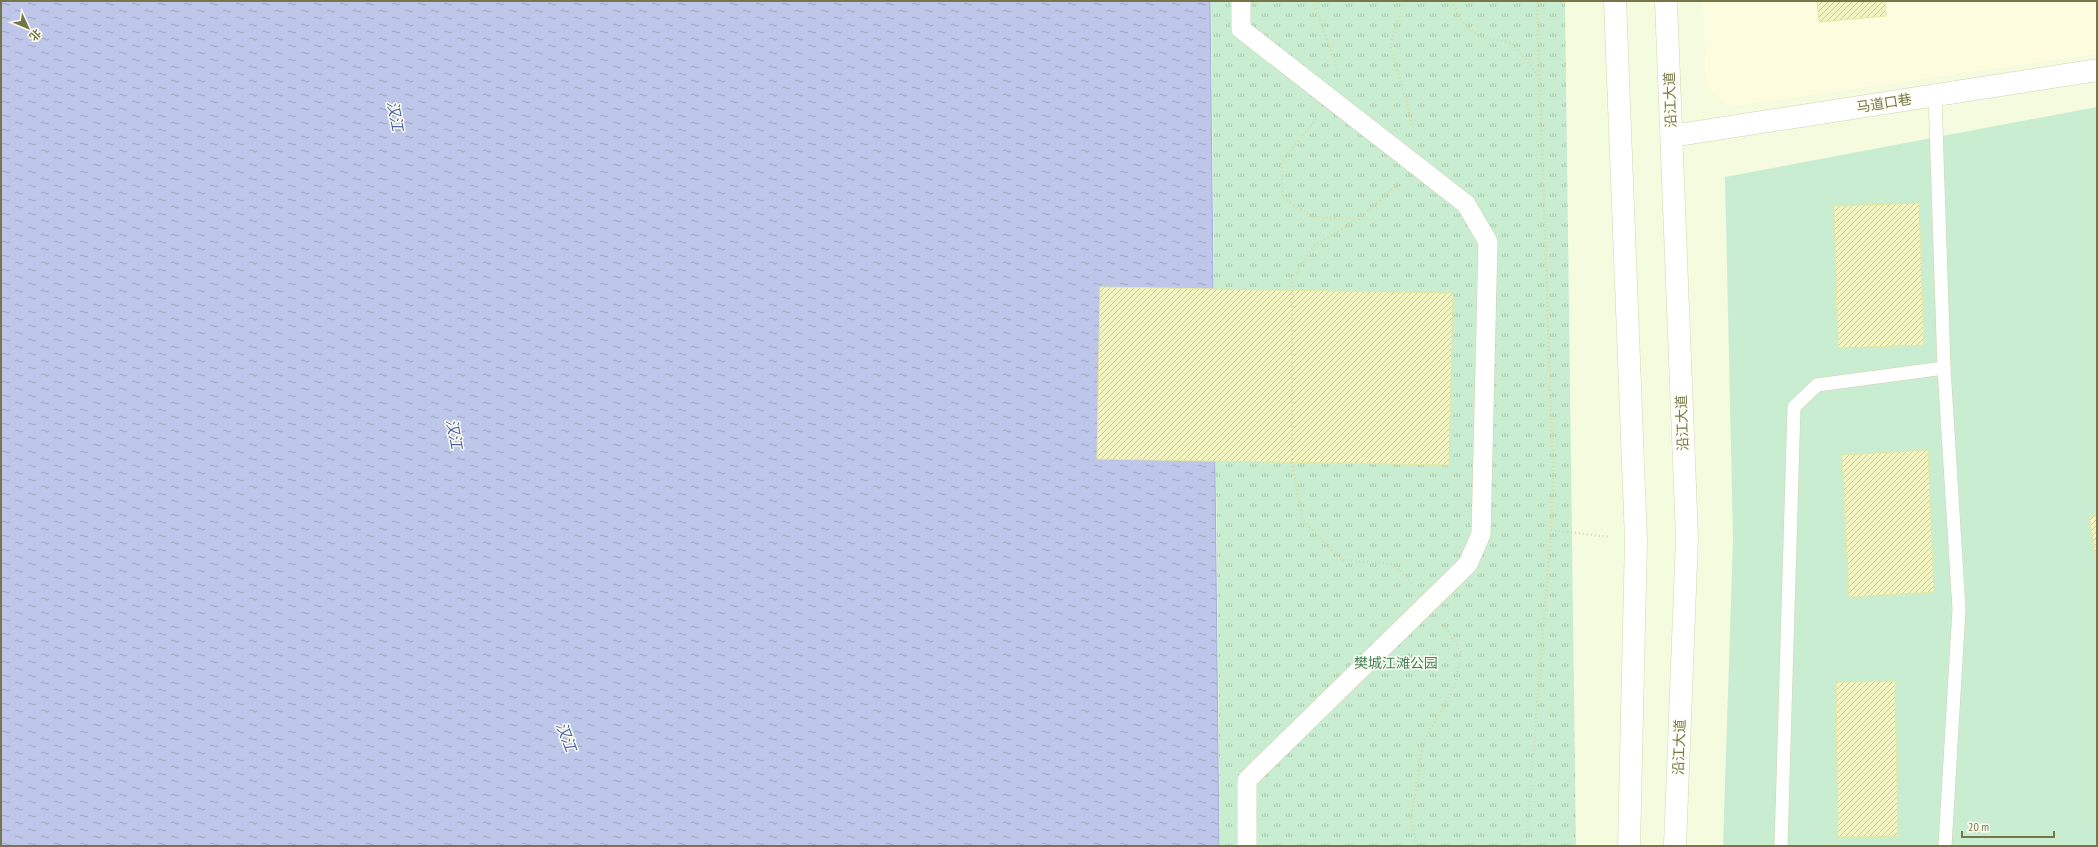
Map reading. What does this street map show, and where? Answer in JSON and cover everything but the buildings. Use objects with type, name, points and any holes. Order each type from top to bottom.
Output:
[{"type":"main road","points":[[1615,1],[1636,540],[1629,846]]},
{"type":"main road","name":"沿江大道","points":[[1666,1],[1687,538],[1675,846]]},
{"type":"main road","name":"马道口巷","points":[[1672,136],[2097,70]]},
{"type":"street","points":[[1241,1],[1241,29],[1466,204],[1488,242],[1481,534],[1468,564],[1247,780],[1247,846]]},
{"type":"lane","points":[[1935,95],[1944,368],[1959,609],[1945,846]]},
{"type":"lane","points":[[1781,846],[1794,407],[1817,385],[1944,368]]},
{"type":"path","points":[[1313,1],[1339,73],[1333,101],[1304,133],[1281,163],[1283,198],[1313,217],[1359,219]]},
{"type":"path","points":[[1404,1],[1390,46],[1407,102],[1419,168],[1395,186],[1359,219],[1315,245],[1292,278],[1292,463],[1302,520],[1341,560],[1392,564],[1431,601],[1461,653],[1455,686],[1423,743],[1411,819],[1417,846]]},
{"type":"path","points":[[1452,1],[1461,20],[1478,36],[1512,43],[1540,77]]},
{"type":"path","points":[[1526,846],[1551,530],[1553,473],[1537,1]]},
{"type":"path","points":[[1551,530],[1636,540]]},
{"type":"shaded area","points":[[1565,1],[2097,1],[2097,846],[1576,846]]},
{"type":"shaded area","points":[[1703,1],[2097,1],[2097,54],[1729,107],[1706,85]]},
{"type":"green space","name":"樊城江滩公园","points":[[1211,1],[1565,1],[1576,846],[1220,846]]},
{"type":"green space","points":[[2097,107],[2097,846],[1723,846],[1733,539],[1725,177]]},
{"type":"water","name":"汉江","points":[[1,1],[1210,1],[1219,846],[1,846]]}]
